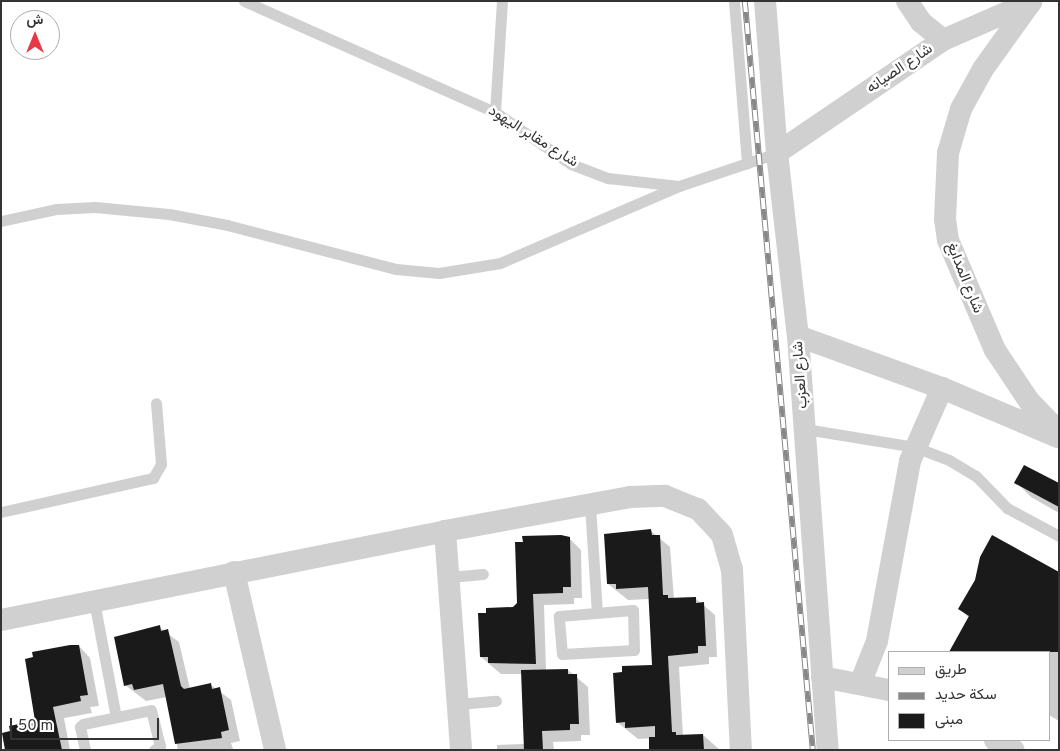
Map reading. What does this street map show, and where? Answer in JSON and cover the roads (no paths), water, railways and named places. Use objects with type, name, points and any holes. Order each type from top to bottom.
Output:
[{"type":"street","name":"شارع العزب","points":[[765,1],[777,153],[798,336],[828,750]]},
{"type":"street","points":[[907,1],[921,22],[943,40]]},
{"type":"street","name":"شارع الصيانه","points":[[777,153],[943,40],[1032,1]]},
{"type":"street","name":"شارع المدابغ","points":[[1032,1],[983,69],[961,109],[946,160],[945,219],[948,240],[995,350],[1029,401],[1059,432]]},
{"type":"street","points":[[798,336],[942,388],[1059,437]]},
{"type":"street","points":[[860,684],[877,641],[910,461],[942,388]]},
{"type":"street","points":[[1,620],[445,531],[630,497],[665,496],[698,509],[722,535],[732,569],[742,750]]},
{"type":"street","points":[[445,531],[461,750]]},
{"type":"street","points":[[234,572],[275,750]]},
{"type":"street","points":[[822,677],[888,690]]},
{"type":"street","points":[[997,741],[1014,750]]},
{"type":"lane","name":"شارع مقابر اليهود","points":[[244,1],[495,112],[572,164],[608,178],[679,186],[777,153]]},
{"type":"lane","points":[[495,112],[502,1]]},
{"type":"lane","points":[[734,1],[747,162]]},
{"type":"lane","points":[[1,221],[56,209],[95,207],[169,214],[227,225],[396,269],[439,273],[500,263],[679,186]]},
{"type":"lane","points":[[1,512],[153,478],[161,464],[156,403]]},
{"type":"lane","points":[[805,429],[915,448],[949,460],[976,476],[1007,508],[1059,536]]},
{"type":"lane","points":[[590,505],[598,612]]},
{"type":"lane","points":[[449,577],[483,574]]},
{"type":"lane","points":[[94,601],[116,717]]},
{"type":"lane","points":[[633,610],[635,649],[562,654],[559,616],[598,612],[633,610]]},
{"type":"lane","points":[[458,704],[496,702]]},
{"type":"lane","points":[[85,750],[81,725],[153,710],[160,746],[154,750]]},
{"type":"railway","points":[[745,1],[813,750]]}]
